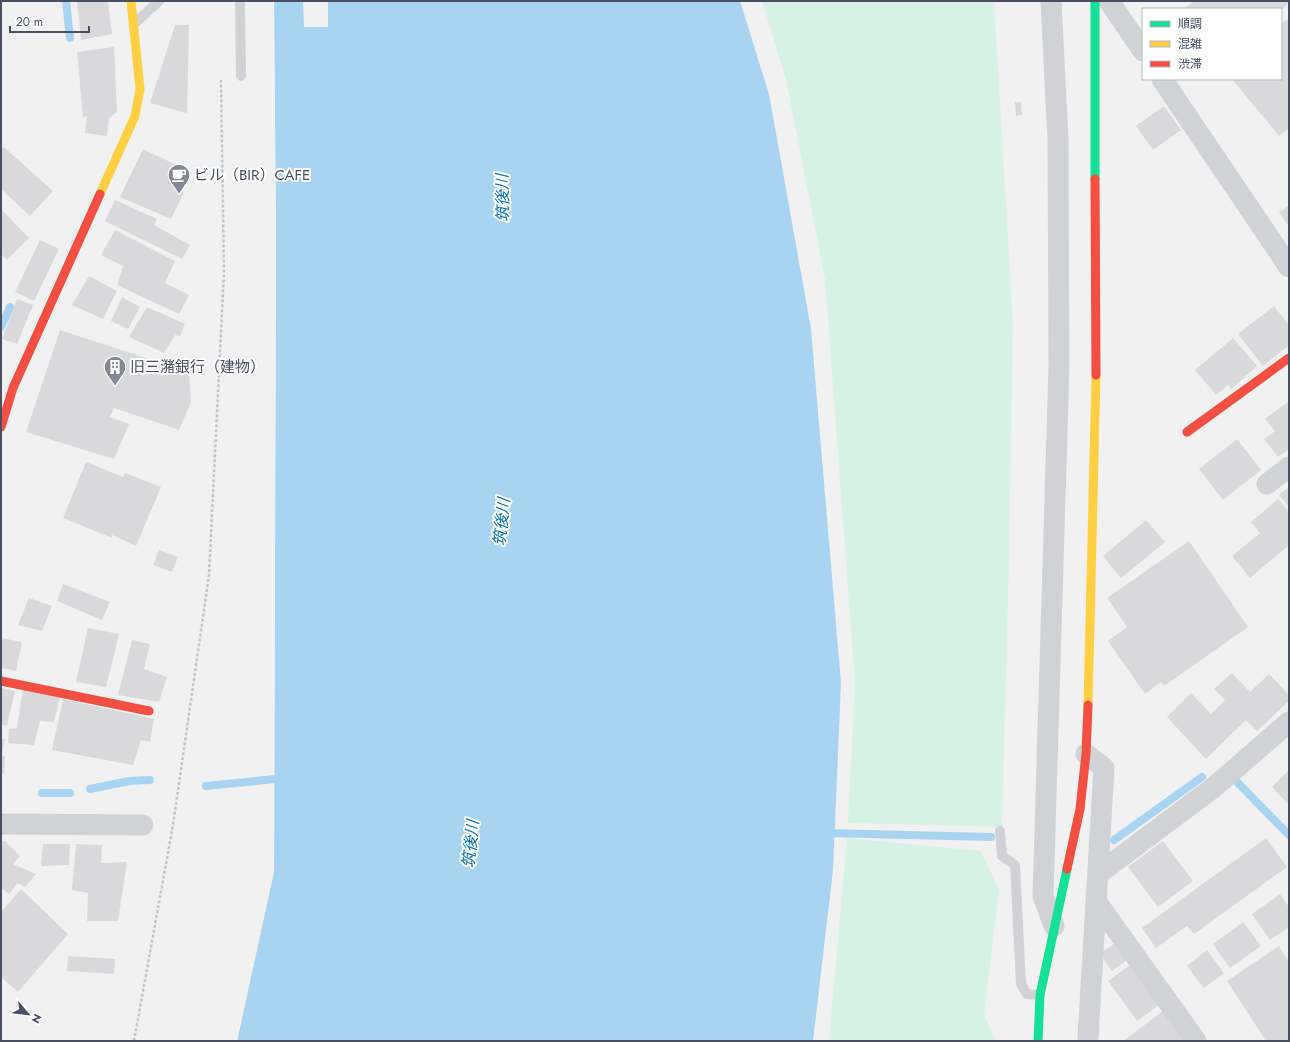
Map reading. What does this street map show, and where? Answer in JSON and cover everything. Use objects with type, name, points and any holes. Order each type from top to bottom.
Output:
[{"type":"street","points":[[1,427],[7,384],[135,116],[140,89],[131,1]]},
{"type":"street","points":[[1051,1],[1058,140],[1059,366],[1043,896],[1054,926]]},
{"type":"street","points":[[1038,1041],[1040,995],[1080,809],[1086,754],[1094,500],[1096,366],[1095,1]]},
{"type":"street","points":[[1109,1],[1142,50]]},
{"type":"street","points":[[1163,80],[1289,267]]},
{"type":"street","points":[[1187,432],[1289,358]]},
{"type":"street","points":[[1267,484],[1289,467]]},
{"type":"street","points":[[1,681],[150,711]]},
{"type":"street","points":[[1098,874],[1213,788],[1289,722]]},
{"type":"street","points":[[1086,754],[1104,768],[1088,1037]]},
{"type":"street","points":[[1,824],[143,825]]},
{"type":"street","points":[[1096,901],[1196,1041]]},
{"type":"lane","points":[[134,24],[159,1]]},
{"type":"lane","points":[[240,1],[241,76]]},
{"type":"lane","points":[[1000,831],[1002,856],[1015,865],[1021,984],[1027,994],[1040,995]]},
{"type":"path","points":[[134,1041],[174,825],[209,575],[224,272],[221,76]]},
{"type":"green space","points":[[762,1],[994,1],[1013,323],[1002,827],[848,823],[855,683],[825,279],[786,79]]},
{"type":"green space","points":[[847,838],[981,851],[999,890],[984,1015],[996,1041],[829,1041]]},
{"type":"water","name":"筑後川","points":[[274,1],[303,1],[304,27],[328,27],[328,1],[740,1],[769,94],[811,329],[841,683],[833,870],[813,1041],[237,1041],[274,871],[276,239]]},
{"type":"pier","points":[[272,1],[274,1],[276,239],[274,871],[237,1041],[235,1041],[272,870],[274,239]]},
{"type":"building","points":[[77,1],[108,1],[112,34],[81,40]]},
{"type":"building","points":[[1194,1],[1289,1],[1289,3],[1282,9],[1185,8]]},
{"type":"building","points":[[1289,18],[1289,128],[1279,136],[1233,80],[1282,80],[1282,23]]},
{"type":"building","points":[[175,25],[189,25],[187,113],[150,103]]},
{"type":"building","points":[[114,47],[117,112],[109,118],[107,136],[85,133],[87,116],[83,117],[77,52]]},
{"type":"building","points":[[1015,102],[1021,102],[1022,115],[1016,116]]},
{"type":"building","points":[[1164,106],[1181,130],[1153,150],[1136,126]]},
{"type":"building","points":[[4,147],[53,191],[30,216],[1,189],[1,149]]},
{"type":"building","points":[[143,149],[189,171],[179,190],[184,192],[171,219],[120,197]]},
{"type":"building","points":[[115,200],[157,219],[154,225],[190,245],[182,259],[105,221]]},
{"type":"building","points":[[1289,206],[1289,227],[1279,212]]},
{"type":"building","points":[[2,210],[29,238],[7,260],[1,254]]},
{"type":"building","points":[[115,230],[175,261],[165,283],[189,295],[179,314],[117,285],[123,266],[101,255]]},
{"type":"building","points":[[40,240],[59,249],[34,301],[15,292]]},
{"type":"building","points":[[89,276],[117,291],[103,319],[72,305]]},
{"type":"building","points":[[122,297],[140,307],[128,329],[111,321]]},
{"type":"building","points":[[17,299],[33,305],[17,344],[2,339]]},
{"type":"building","points":[[1274,306],[1289,325],[1289,345],[1263,366],[1238,334]]},
{"type":"building","points":[[147,307],[185,324],[180,336],[175,335],[164,353],[129,337]]},
{"type":"building","name":"旧三潴銀行（建物）","points":[[60,330],[189,372],[191,402],[179,430],[114,408],[110,417],[129,424],[114,459],[26,432]]},
{"type":"building","points":[[1233,338],[1257,366],[1231,389],[1228,385],[1216,395],[1195,370]]},
{"type":"building","points":[[1289,401],[1289,449],[1278,457],[1264,439],[1275,431],[1265,419]]},
{"type":"building","points":[[1237,439],[1261,470],[1223,500],[1199,469]]},
{"type":"building","points":[[86,462],[123,477],[125,473],[161,487],[136,546],[112,535],[112,538],[63,518]]},
{"type":"building","points":[[1289,487],[1289,507],[1279,495]]},
{"type":"building","points":[[1278,499],[1289,512],[1289,545],[1250,578],[1232,556],[1260,533],[1251,522]]},
{"type":"building","points":[[1146,520],[1165,542],[1121,578],[1103,556]]},
{"type":"building","points":[[1189,541],[1248,627],[1164,686],[1161,682],[1145,694],[1108,641],[1127,627],[1107,598]]},
{"type":"building","points":[[159,550],[178,557],[172,572],[153,565]]},
{"type":"building","points":[[63,584],[110,602],[102,620],[57,601]]},
{"type":"building","points":[[29,598],[52,606],[42,631],[18,625]]},
{"type":"building","points":[[88,628],[119,634],[106,687],[76,682]]},
{"type":"building","points":[[1,638],[22,642],[16,671],[1,668]]},
{"type":"building","points":[[132,640],[150,644],[144,669],[167,677],[159,702],[118,695]]},
{"type":"building","points":[[1232,673],[1250,692],[1269,674],[1289,695],[1289,701],[1257,731],[1246,720],[1206,759],[1167,717],[1191,693],[1211,714],[1225,700],[1214,689]]},
{"type":"building","points":[[1,688],[15,691],[7,726],[1,724]]},
{"type":"building","points":[[23,689],[60,696],[54,722],[40,721],[34,745],[8,743],[9,729],[17,728]]},
{"type":"building","points":[[63,699],[154,719],[150,742],[141,740],[133,765],[52,750]]},
{"type":"building","points":[[1,739],[5,739],[2,755],[5,756],[4,773],[1,773]]},
{"type":"building","points":[[1289,770],[1289,805],[1272,787]]},
{"type":"building","points":[[1266,838],[1287,867],[1194,934],[1187,926],[1156,948],[1142,928]]},
{"type":"building","points":[[1,841],[5,841],[20,856],[13,864],[36,874],[25,887],[17,883],[9,894],[1,888]]},
{"type":"building","points":[[1163,841],[1193,881],[1158,907],[1128,867]]},
{"type":"building","points":[[43,844],[70,844],[69,865],[41,866]]},
{"type":"building","points":[[76,844],[102,845],[101,863],[127,862],[118,921],[87,921],[88,893],[72,890]]},
{"type":"building","points":[[21,889],[68,934],[18,992],[1,977],[1,912]]},
{"type":"building","points":[[1280,894],[1289,907],[1289,927],[1270,940],[1252,914]]},
{"type":"building","points":[[1243,922],[1261,946],[1230,968],[1213,944]]},
{"type":"building","points":[[1115,943],[1127,960],[1112,971],[1100,954]]},
{"type":"building","points":[[1279,946],[1289,962],[1289,1041],[1266,1041],[1227,981]]},
{"type":"building","points":[[1207,950],[1224,973],[1204,988],[1187,966]]},
{"type":"building","points":[[68,956],[115,959],[114,974],[67,971]]},
{"type":"building","points":[[1130,965],[1159,1005],[1137,1021],[1108,981]]},
{"type":"building","points":[[1163,1011],[1185,1041],[1123,1041]]},
{"type":"waterway","points":[[66,1],[70,38]]},
{"type":"waterway","points":[[1,327],[10,307]]},
{"type":"waterway","points":[[1114,840],[1202,777]]},
{"type":"waterway","points":[[206,786],[285,778]]},
{"type":"waterway","points":[[90,789],[129,781],[150,780]]},
{"type":"waterway","points":[[1238,783],[1289,835]]},
{"type":"waterway","points":[[42,793],[70,793]]},
{"type":"waterway","points":[[826,833],[991,837]]},
{"type":"traffic: fast","points":[[1095,1],[1095,179]]},
{"type":"traffic: fast","points":[[1038,1041],[1040,995],[1067,869]]},
{"type":"traffic: slow","points":[[100,194],[135,116],[140,89],[131,1]]},
{"type":"traffic: slow","points":[[1088,705],[1096,375]]},
{"type":"traffic: jam","points":[[1095,179],[1096,375]]},
{"type":"traffic: jam","points":[[1,427],[13,388],[100,194]]},
{"type":"traffic: jam","points":[[1187,432],[1289,358]]},
{"type":"traffic: jam","points":[[1,681],[149,711]]},
{"type":"traffic: jam","points":[[1067,869],[1080,809],[1086,754],[1088,705]]},
{"type":"place","name":"ビル（BIR）CAFE","points":[[179,194]]},
{"type":"place","name":"旧三潴銀行（建物）","points":[[115,386]]}]
